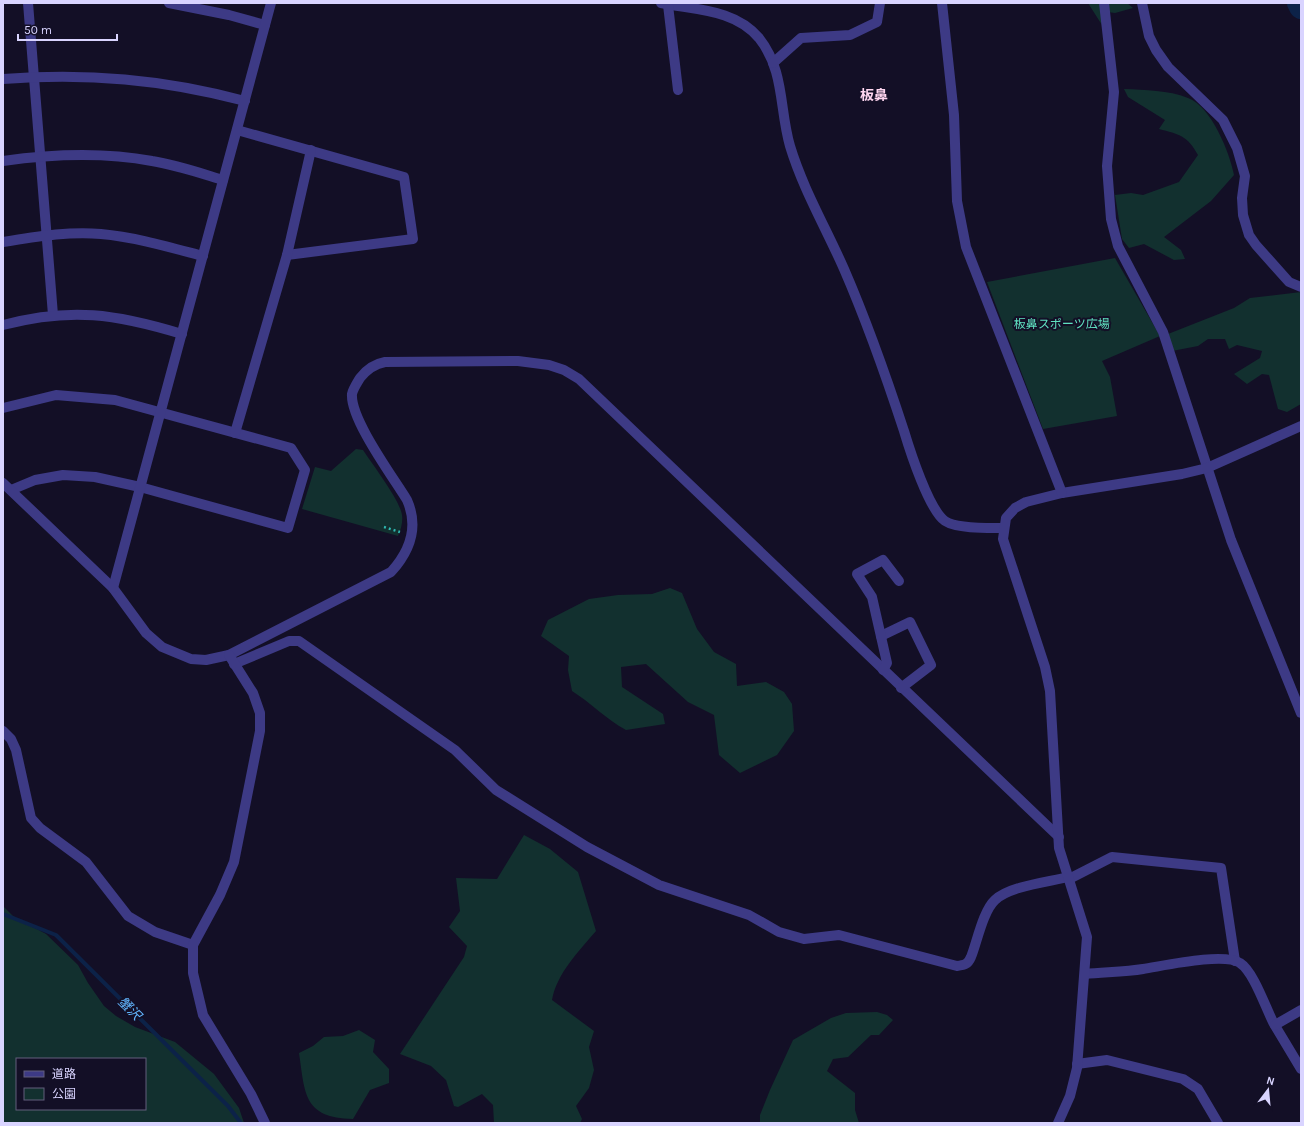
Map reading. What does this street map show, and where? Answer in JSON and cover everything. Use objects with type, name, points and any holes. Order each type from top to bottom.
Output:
[{"type":"street","points":[[28,3],[53,315]]},
{"type":"street","points":[[169,3],[230,15],[265,24]]},
{"type":"street","points":[[113,588],[271,3]]},
{"type":"street","points":[[773,63],[801,38],[850,34],[877,22],[880,3]]},
{"type":"street","points":[[942,3],[954,114],[957,201],[966,247],[1062,493]]},
{"type":"street","points":[[1104,3],[1114,92],[1107,166],[1111,219],[1118,246],[1163,332],[1231,540],[1301,713]]},
{"type":"street","points":[[1142,3],[1148,36],[1156,50],[1168,67],[1223,120],[1236,148],[1245,176],[1242,198],[1243,215],[1250,235],[1256,246],[1285,278],[1301,287]]},
{"type":"street","points":[[678,90],[664,4],[707,7],[746,26],[758,38],[773,63],[778,75],[789,145],[800,174],[844,269],[868,328],[908,445],[935,510],[945,522],[956,525],[1003,528]]},
{"type":"street","points":[[3,80],[34,77],[72,76],[135,80],[199,89],[245,101]]},
{"type":"street","points":[[237,130],[404,177],[413,239],[287,255]]},
{"type":"street","points":[[235,433],[287,255],[311,150]]},
{"type":"street","points":[[3,161],[75,154],[134,158],[180,167],[223,180]]},
{"type":"street","points":[[3,242],[47,235],[100,234],[147,241],[203,256]]},
{"type":"street","points":[[3,325],[53,315],[83,314],[110,316],[141,322],[182,334]]},
{"type":"street","points":[[232,659],[391,572],[400,562],[406,550],[411,535],[413,514],[407,500],[357,418],[352,403],[352,393],[362,376],[376,364],[385,362],[518,361],[549,365],[564,370],[587,385],[705,501],[1059,837]]},
{"type":"street","points":[[3,408],[56,395],[115,400],[291,448],[306,470],[288,528],[140,487],[95,477],[63,475],[35,480],[11,490]]},
{"type":"street","points":[[1058,1123],[1070,1096],[1077,1064],[1087,937],[1059,848],[1050,691],[1044,667],[1003,539],[1003,528],[1006,518],[1015,508],[1026,502],[1062,493],[1182,474],[1207,468],[1301,426]]},
{"type":"street","points":[[3,483],[113,588],[146,633],[162,647],[191,659],[206,660],[232,659],[289,641],[299,642],[455,750],[496,790],[587,847],[660,885],[749,916],[779,932],[804,939],[839,935],[957,966],[964,965],[968,963],[972,957],[986,914],[994,900],[1012,891],[1068,878],[1112,857],[1221,868],[1235,961]]},
{"type":"street","points":[[883,670],[887,663],[872,597],[857,574],[883,560],[899,581]]},
{"type":"street","points":[[881,636],[910,622],[931,665],[901,688]]},
{"type":"street","points":[[232,659],[253,692],[260,713],[260,731],[234,862],[220,895],[193,945],[193,973],[203,1015],[251,1094],[265,1123]]},
{"type":"street","points":[[3,732],[11,739],[16,750],[31,818],[40,828],[86,862],[128,916],[155,932],[193,945]]},
{"type":"street","points":[[1085,974],[1142,969],[1172,963],[1220,959],[1240,963],[1256,984],[1275,1025],[1301,1069]]},
{"type":"street","points":[[1275,1025],[1301,1010]]},
{"type":"street","points":[[1077,1064],[1107,1060],[1183,1080],[1198,1089],[1218,1123]]},
{"type":"path","points":[[384,527],[411,535]]},
{"type":"green space","points":[[1088,3],[1127,3],[1133,8],[1115,13],[1101,11],[1102,25]]},
{"type":"green space","points":[[1124,89],[1173,93],[1188,98],[1204,110],[1212,120],[1224,143],[1234,175],[1211,201],[1164,237],[1181,250],[1185,259],[1174,260],[1144,244],[1129,248],[1122,239],[1115,195],[1131,193],[1143,195],[1179,182],[1198,155],[1187,140],[1172,132],[1159,129],[1165,120],[1128,97]]},
{"type":"green space","name":"板鼻スポーツ広場","points":[[1115,258],[1160,336],[1102,361],[1110,377],[1117,416],[1043,429],[987,282]]},
{"type":"green space","points":[[1301,292],[1301,404],[1287,412],[1278,409],[1269,375],[1262,374],[1247,384],[1234,374],[1260,358],[1262,351],[1237,345],[1229,349],[1225,339],[1208,339],[1198,346],[1172,351],[1168,334],[1234,308],[1250,298]]},
{"type":"green space","points":[[356,449],[363,450],[385,482],[400,508],[402,515],[402,526],[398,536],[302,509],[315,467],[331,471]]},
{"type":"green space","points":[[670,588],[682,593],[697,629],[714,652],[736,664],[737,686],[766,682],[784,692],[792,704],[794,731],[777,755],[740,773],[719,755],[714,715],[688,702],[646,664],[621,667],[622,687],[663,714],[665,724],[626,730],[572,691],[568,670],[569,656],[541,636],[548,620],[589,599],[618,595],[652,594]]},
{"type":"green space","points":[[524,835],[550,849],[578,872],[596,931],[564,972],[552,1000],[594,1031],[589,1047],[594,1070],[589,1088],[576,1106],[582,1119],[580,1123],[494,1123],[493,1105],[482,1094],[458,1107],[454,1106],[446,1080],[431,1066],[400,1054],[464,957],[467,946],[449,927],[460,911],[456,878],[497,879]]},
{"type":"green space","points":[[3,906],[13,916],[46,934],[78,965],[104,1006],[116,1016],[135,1027],[175,1042],[214,1074],[239,1108],[244,1123],[3,1123]]},
{"type":"green space","points":[[877,1012],[887,1015],[893,1020],[879,1035],[871,1035],[848,1057],[833,1059],[827,1071],[855,1093],[855,1110],[859,1123],[760,1123],[760,1115],[793,1040],[831,1018],[846,1013]]},
{"type":"green space","points":[[359,1030],[375,1040],[373,1052],[389,1069],[389,1083],[370,1090],[353,1119],[337,1118],[324,1114],[310,1101],[303,1080],[299,1053],[313,1046],[324,1037],[343,1036]]},
{"type":"waterway","points":[[1299,3],[1301,7]]},
{"type":"waterway","name":"蟹沢","points":[[3,914],[56,935],[228,1106],[241,1123]]},
{"type":"district","name":"板鼻","points":[[874,95]]}]
